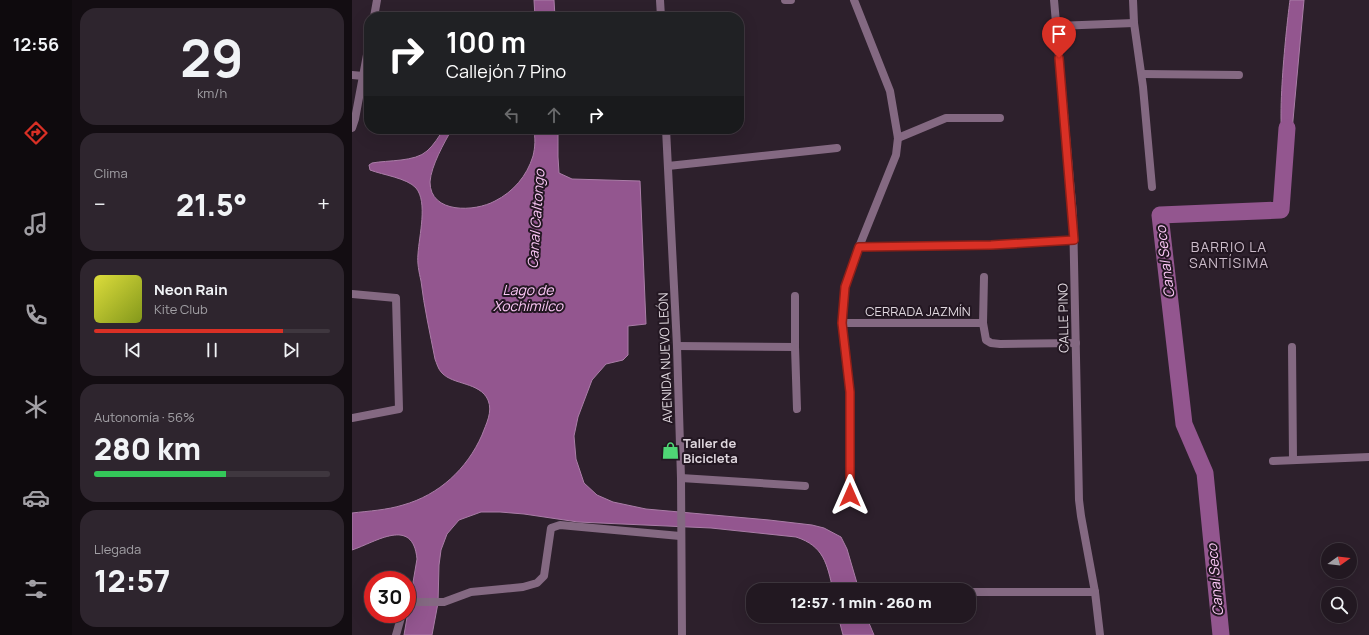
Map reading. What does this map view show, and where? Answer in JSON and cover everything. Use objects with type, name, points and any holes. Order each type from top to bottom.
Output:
[{"type":"street","points":[[375,12],[377,0]]},
{"type":"street","points":[[660,0],[661,12]]},
{"type":"street","points":[[785,0],[791,0]]},
{"type":"street","points":[[850,495],[850,392],[842,323],[845,287],[859,247],[896,155],[898,138],[890,91],[854,0]]},
{"type":"street","name":"CALLE PINO","points":[[1054,0],[1074,240],[1081,516],[1095,592],[1100,635]]},
{"type":"street","points":[[1134,0],[1134,23],[1142,74],[1152,187]]},
{"type":"street","points":[[1056,26],[1134,23]]},
{"type":"street","points":[[352,128],[364,71]]},
{"type":"street","points":[[1142,74],[1239,75]]},
{"type":"street","points":[[352,75],[363,76]]},
{"type":"street","points":[[898,138],[946,118],[1000,118]]},
{"type":"street","name":"AVENIDA NUEVO LEÓN","points":[[666,134],[677,346],[682,635]]},
{"type":"street","points":[[668,166],[837,148]]},
{"type":"street","points":[[859,247],[991,245],[1074,240]]},
{"type":"street","points":[[983,323],[984,277]]},
{"type":"street","points":[[352,294],[396,298],[399,409],[352,418]]},
{"type":"street","points":[[796,296],[795,347],[798,409]]},
{"type":"street","name":"CERRADA JAZMÍN","points":[[842,323],[983,323],[986,340],[990,343],[1076,343]]},
{"type":"street","points":[[677,346],[795,347]]},
{"type":"street","points":[[1292,347],[1293,460]]},
{"type":"street","points":[[1273,461],[1369,457]]},
{"type":"street","points":[[680,478],[805,486]]},
{"type":"street","points":[[416,602],[444,602],[471,592],[523,587],[537,583],[544,576],[551,528],[560,525],[680,534]]},
{"type":"street","points":[[976,592],[1095,592]]},
{"type":"street","points":[[396,635],[400,623]]},
{"type":"water","points":[[534,0],[554,0],[555,12],[535,12]]},
{"type":"water","points":[[1290,0],[1304,0],[1291,142],[1289,148],[1286,150],[1283,141],[1281,124],[1281,103],[1284,54]]},
{"type":"water","name":"Lago de Xochimilco","points":[[440,134],[449,134],[435,162],[430,182],[432,192],[437,200],[445,205],[455,208],[486,205],[508,193],[523,177],[527,170],[533,156],[535,134],[558,134],[559,173],[572,179],[640,181],[646,324],[628,326],[628,355],[623,360],[606,364],[592,380],[578,417],[574,436],[576,459],[584,483],[597,495],[613,502],[646,509],[769,520],[812,525],[824,528],[841,537],[847,549],[857,583],[831,583],[823,557],[813,545],[796,537],[711,528],[578,522],[524,514],[481,512],[459,520],[447,534],[441,550],[438,603],[432,635],[404,635],[406,623],[416,623],[415,571],[417,559],[414,546],[409,538],[401,535],[392,535],[352,550],[352,513],[397,507],[416,501],[440,487],[460,469],[476,447],[487,422],[490,409],[488,400],[484,394],[473,387],[447,377],[440,370],[435,359],[425,310],[418,264],[422,220],[422,202],[420,194],[416,188],[401,179],[370,170],[369,165],[372,163],[409,159],[422,155]]},
{"type":"water","points":[[840,623],[869,623],[874,635],[843,635]]},
{"type":"waterway","name":"Canal Seco","points":[[1221,635],[1205,473],[1184,424],[1160,215],[1281,210],[1287,128]]},
{"type":"place","name":"Taller de Bicicleta","points":[[670,450]]},
{"type":"district","name":"BARRIO LA SANTÍSIMA","points":[[1229,256]]},
{"type":"route","points":[[850,495],[850,392],[842,323],[845,287],[859,247],[991,245],[1074,240],[1059,58]]},
{"type":"water label","name":"Canal Caltongo","points":[[536,219]]}]
